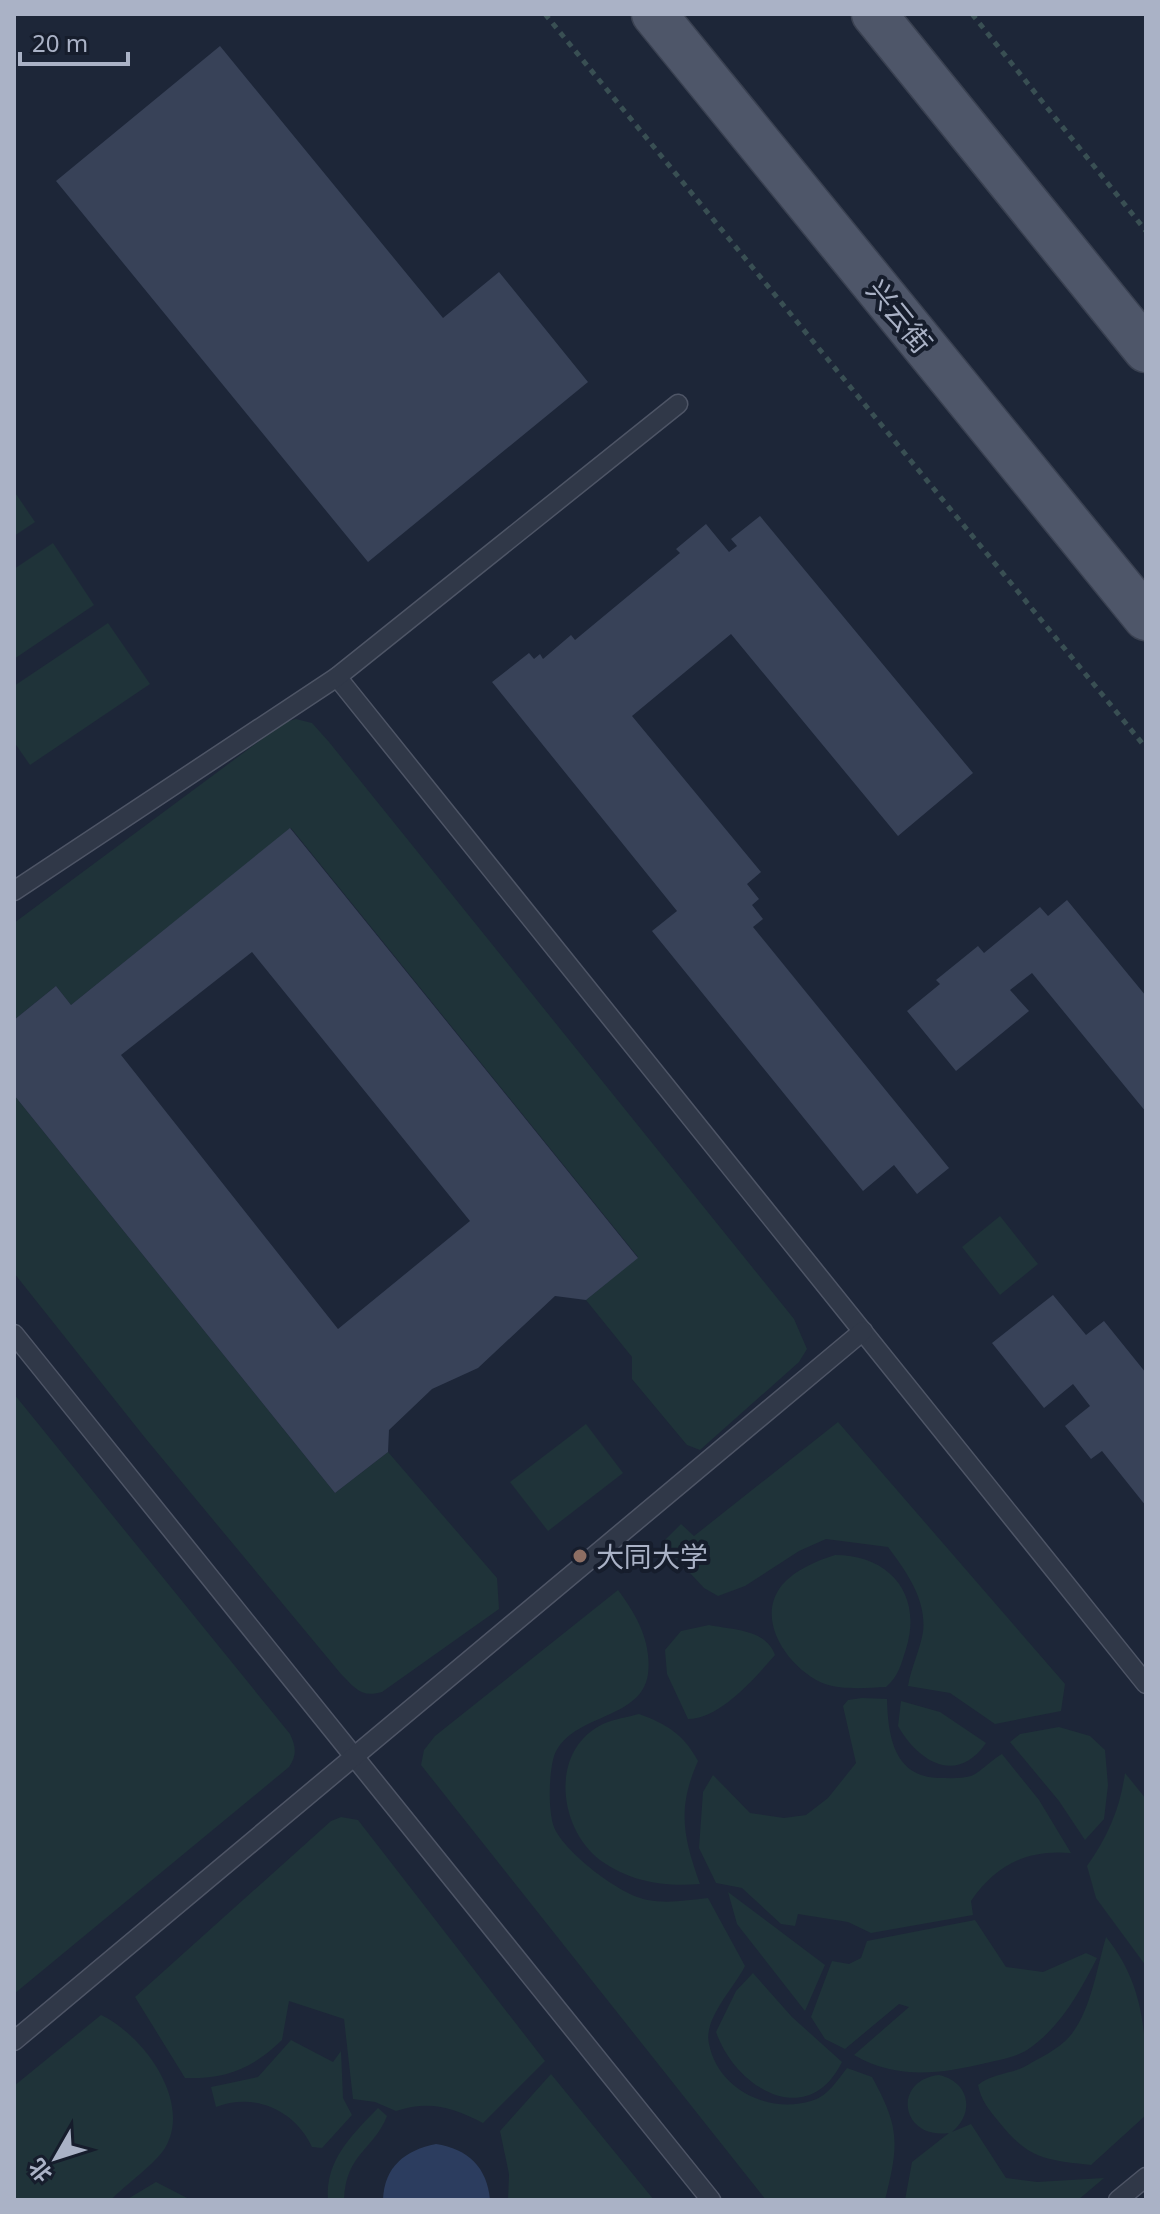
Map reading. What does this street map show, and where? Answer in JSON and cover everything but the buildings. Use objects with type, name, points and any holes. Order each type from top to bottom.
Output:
[{"type":"main road","name":"兴云街","points":[[654,14],[1146,618]]},
{"type":"main road","points":[[874,14],[1146,350]]},
{"type":"lane","points":[[14,891],[337,677],[678,404]]},
{"type":"lane","points":[[337,677],[1146,1684]]},
{"type":"lane","points":[[14,2041],[863,1331]]},
{"type":"lane","points":[[14,1334],[711,2200]]},
{"type":"lane","points":[[1118,2200],[1146,2177]]},
{"type":"path","points":[[545,14],[1146,748]]},
{"type":"path","points":[[972,14],[1146,231]]},
{"type":"shaded area","points":[[14,491],[35,522],[14,536]]},
{"type":"shaded area","points":[[53,543],[94,605],[14,659],[14,569]]},
{"type":"shaded area","points":[[108,623],[150,684],[30,765],[14,742],[14,686]]},
{"type":"shaded area","points":[[296,719],[312,723],[329,742],[794,1319],[807,1349],[799,1362],[700,1450],[687,1445],[632,1379],[632,1357],[586,1300],[638,1257],[291,828],[71,1005],[56,986],[14,1020],[14,923],[285,722]]},
{"type":"shaded area","points":[[14,1095],[335,1493],[388,1452],[497,1578],[499,1609],[382,1692],[363,1693],[341,1674],[146,1439],[14,1273]]},
{"type":"shaded area","points":[[1000,1216],[1038,1264],[1000,1295],[962,1247]]},
{"type":"shaded area","points":[[14,1394],[290,1734],[295,1751],[289,1767],[14,1994]]},
{"type":"shaded area","points":[[838,1422],[1065,1684],[1061,1711],[995,1724],[950,1693],[908,1686],[923,1632],[922,1609],[908,1576],[888,1547],[826,1539],[799,1551],[745,1586],[718,1596],[704,1588],[662,1543],[681,1524],[694,1536]]},
{"type":"shaded area","points":[[586,1424],[623,1473],[548,1531],[510,1482]]},
{"type":"shaded area","points":[[835,1555],[872,1562],[898,1582],[906,1596],[910,1629],[906,1649],[897,1674],[886,1687],[855,1688],[825,1684],[800,1668],[780,1643],[774,1629],[774,1599],[782,1585],[806,1567]]},
{"type":"shaded area","points":[[618,1590],[631,1609],[645,1640],[648,1674],[643,1690],[632,1701],[572,1733],[560,1745],[551,1775],[550,1803],[554,1827],[581,1860],[609,1882],[637,1897],[663,1902],[708,1898],[745,1966],[715,2014],[708,2034],[714,2060],[734,2085],[762,2101],[795,2104],[822,2096],[847,2068],[872,2077],[888,2110],[894,2137],[893,2164],[885,2200],[766,2200],[421,1765],[424,1750],[435,1736]]},
{"type":"shaded area","points":[[709,1625],[756,1635],[771,1646],[775,1655],[747,1686],[724,1705],[700,1717],[688,1719],[667,1674],[665,1650],[681,1631]]},
{"type":"shaded area","points":[[887,1699],[889,1727],[896,1752],[912,1770],[924,1776],[971,1776],[1002,1754],[1039,1800],[1071,1853],[1055,1852],[1027,1857],[1002,1869],[971,1901],[973,1915],[871,1933],[848,1922],[798,1914],[795,1926],[781,1924],[742,1888],[716,1883],[699,1848],[703,1792],[713,1775],[750,1813],[784,1818],[806,1815],[828,1798],[856,1763],[843,1706],[848,1700]]},
{"type":"shaded area","points":[[901,1701],[940,1712],[986,1743],[962,1763],[950,1766],[938,1764],[916,1749],[898,1726]]},
{"type":"shaded area","points":[[639,1714],[674,1732],[698,1761],[687,1793],[685,1822],[686,1837],[700,1884],[674,1885],[648,1881],[611,1867],[586,1846],[568,1810],[567,1770],[574,1752],[586,1736],[603,1724]]},
{"type":"shaded area","points":[[1059,1727],[1090,1736],[1105,1750],[1108,1785],[1104,1819],[1085,1840],[1059,1801],[1010,1742],[1020,1734]]},
{"type":"shaded area","points":[[1125,1773],[1146,1799],[1146,1966],[1096,1898],[1087,1866],[1112,1822]]},
{"type":"shaded area","points":[[341,1817],[358,1820],[545,2061],[483,2123],[441,2107],[419,2106],[396,2111],[375,2102],[353,2099],[344,2019],[289,2001],[282,2040],[271,2050],[249,2065],[226,2074],[185,2078],[135,1997],[331,1821]]},
{"type":"shaded area","points":[[728,1892],[825,1965],[805,2011],[737,1924]]},
{"type":"shaded area","points":[[975,1920],[1006,1967],[1043,1972],[1086,1953],[1097,1958],[1068,2009],[1049,2032],[1027,2050],[969,2067],[935,2072],[886,2068],[854,2055],[909,2007],[899,2004],[845,2049],[825,2039],[811,2017],[832,1961],[849,1964],[861,1958],[867,1941]]},
{"type":"shaded area","points":[[1106,1937],[1131,1978],[1138,2000],[1145,2044],[1146,2115],[1091,2165],[1039,2156],[1019,2144],[995,2118],[978,2085],[1024,2067],[1054,2050],[1070,2036],[1088,2002]]},
{"type":"shaded area","points":[[753,1973],[792,2017],[842,2062],[828,2083],[811,2094],[792,2098],[756,2085],[739,2070],[716,2032],[736,1991]]},
{"type":"shaded area","points":[[101,2015],[132,2037],[159,2071],[173,2110],[172,2130],[165,2148],[111,2200],[14,2200],[14,2086]]},
{"type":"shaded area","points":[[291,2040],[333,2062],[341,2051],[343,2098],[352,2115],[322,2148],[312,2147],[295,2123],[272,2108],[245,2102],[216,2107],[211,2087],[258,2077]]},
{"type":"shaded area","points":[[551,2074],[654,2200],[508,2200],[509,2174],[500,2131]]},
{"type":"shaded area","points":[[939,2075],[957,2084],[966,2099],[964,2116],[952,2132],[971,2124],[1006,2178],[1037,2182],[1104,2178],[1078,2200],[905,2200],[912,2162],[949,2133],[933,2133],[920,2128],[908,2108],[914,2087],[924,2079]]},
{"type":"shaded area","points":[[378,2108],[387,2116],[355,2162],[346,2184],[344,2200],[328,2200],[328,2186],[336,2160],[350,2138]]},
{"type":"shaded area","points":[[156,2182],[191,2200],[126,2200]]},
{"type":"water","points":[[436,2144],[458,2150],[474,2162],[485,2178],[490,2200],[383,2200],[387,2178],[398,2162],[415,2151]]},
{"type":"place","name":"大同大学","points":[[580,1556]]}]
